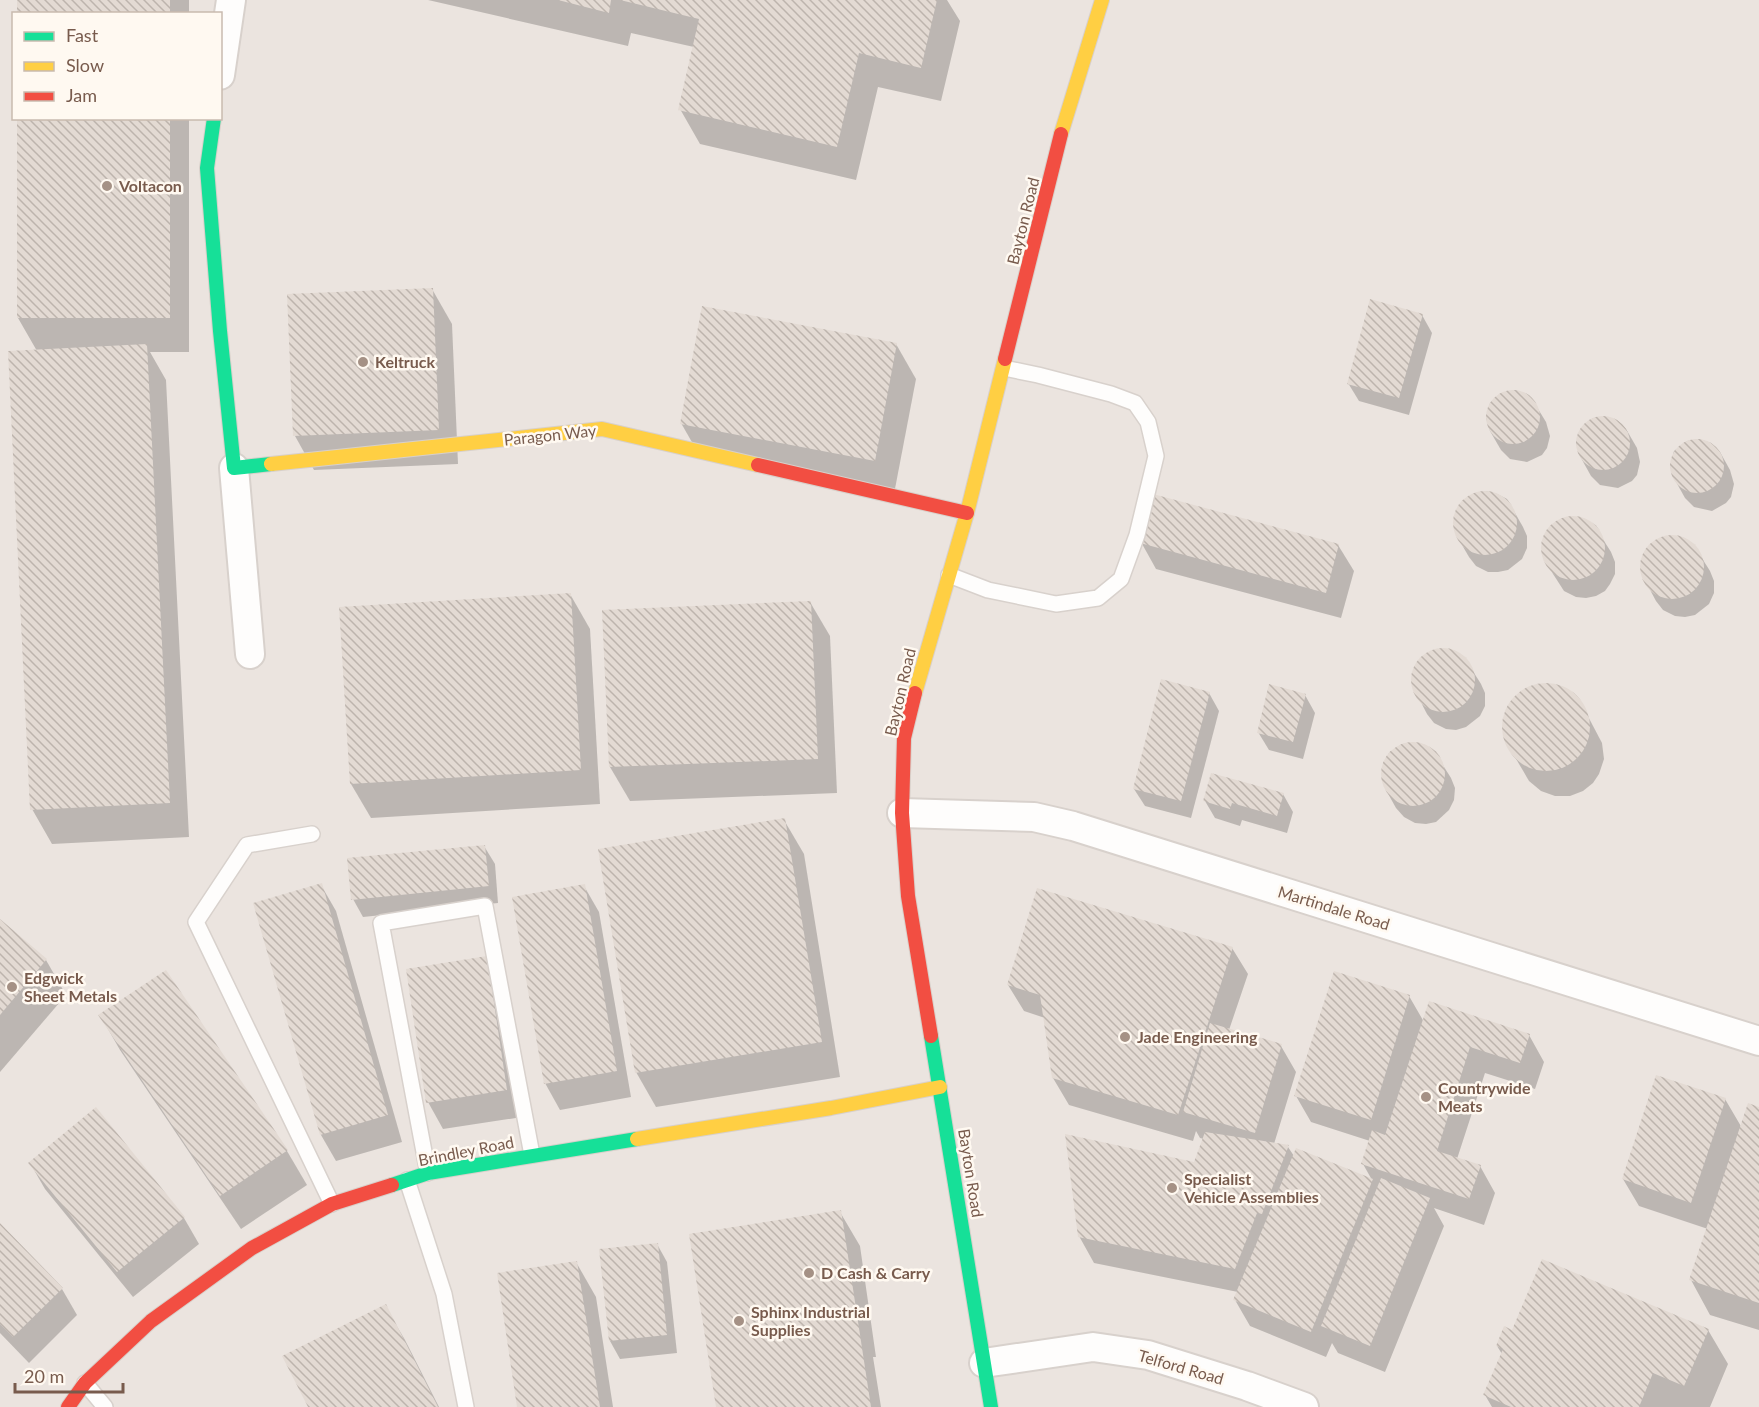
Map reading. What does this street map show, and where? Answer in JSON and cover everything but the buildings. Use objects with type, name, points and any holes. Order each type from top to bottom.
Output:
[{"type":"street","points":[[222,61],[231,0]]},
{"type":"street","name":"Bayton Road","points":[[992,1407],[908,896],[902,813],[904,738],[925,656],[967,513],[1061,136],[1102,0]]},
{"type":"street","points":[[214,120],[207,168],[250,654]]},
{"type":"street","name":"Paragon Way","points":[[234,468],[602,429],[967,513]]},
{"type":"street","name":"Martindale Road","points":[[902,813],[1034,817],[1073,826],[1759,1041]]},
{"type":"street","name":"Brindley Road","points":[[68,1407],[85,1383],[151,1320],[252,1248],[332,1204],[428,1173],[831,1108],[940,1087]]},
{"type":"street","name":"Telford Road","points":[[984,1363],[1093,1347],[1148,1355],[1247,1386],[1304,1407]]},
{"type":"lane","points":[[949,575],[988,590],[1056,604],[1098,598],[1121,579],[1137,535],[1156,456],[1148,422],[1134,403],[1111,394],[1004,368]]},
{"type":"lane","points":[[312,834],[247,845],[196,922],[332,1204]]},
{"type":"lane","points":[[428,1173],[381,923],[485,906],[532,1155]]},
{"type":"lane","points":[[407,1180],[444,1294],[466,1407]]},
{"type":"lane","points":[[85,1383],[105,1407]]},
{"type":"shaded area","points":[[0,0],[1759,0],[1759,1407],[0,1407]]},
{"type":"traffic: fast","points":[[214,120],[207,168],[234,468],[271,464]]},
{"type":"traffic: fast","points":[[931,1036],[991,1407]]},
{"type":"traffic: fast","points":[[392,1185],[428,1173],[637,1139]]},
{"type":"traffic: slow","points":[[1061,134],[1102,0]]},
{"type":"traffic: slow","points":[[915,693],[967,513],[1005,359]]},
{"type":"traffic: slow","points":[[271,464],[602,429],[758,465]]},
{"type":"traffic: slow","points":[[637,1139],[831,1108],[940,1087]]},
{"type":"traffic: jam","points":[[1005,359],[1061,134]]},
{"type":"traffic: jam","points":[[758,465],[967,513]]},
{"type":"traffic: jam","points":[[915,693],[904,738],[902,813],[908,896],[931,1036]]},
{"type":"traffic: jam","points":[[68,1407],[85,1383],[151,1321],[252,1248],[332,1204],[392,1185]]},
{"type":"place","name":"Voltacon","points":[[107,186]]},
{"type":"place","name":"Keltruck","points":[[363,362]]},
{"type":"place","name":"Edgwick Sheet Metals","points":[[12,987]]},
{"type":"place","name":"Jade Engineering","points":[[1125,1037]]},
{"type":"place","name":"Countrywide Meats","points":[[1426,1097]]},
{"type":"place","name":"Specialist Vehicle Assemblies","points":[[1172,1188]]},
{"type":"place","name":"D Cash & Carry","points":[[809,1273]]},
{"type":"place","name":"Sphinx Industrial Supplies","points":[[739,1321]]}]
